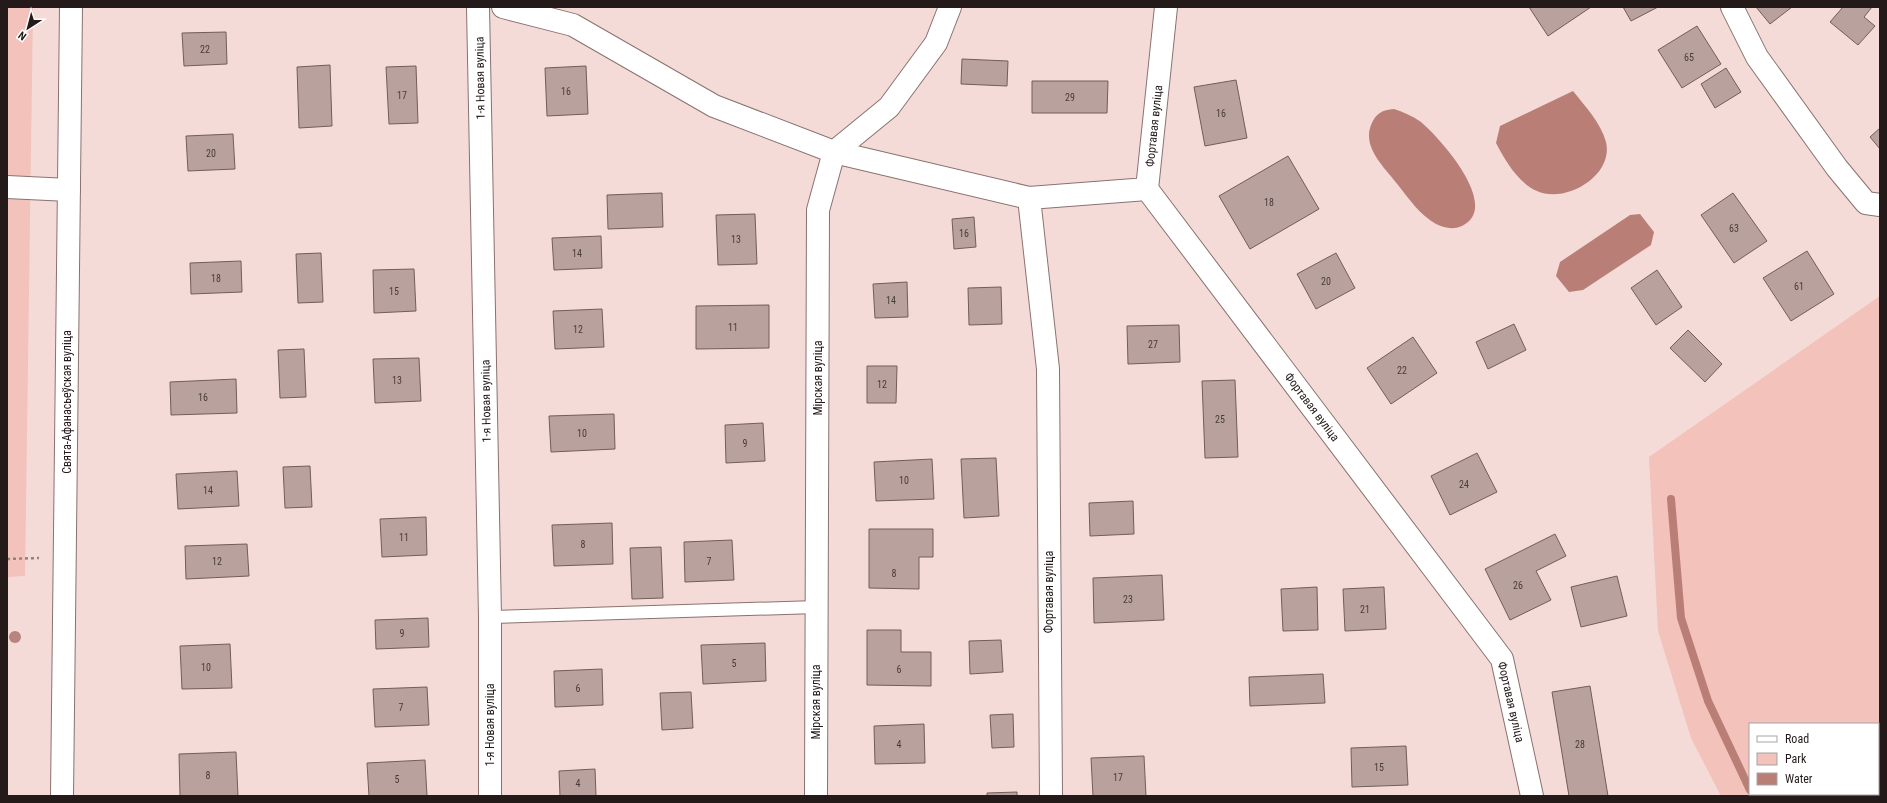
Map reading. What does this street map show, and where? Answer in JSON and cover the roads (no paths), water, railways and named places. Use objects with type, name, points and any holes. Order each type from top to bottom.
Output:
[{"type":"street","name":"Свята-Афанасьеўская вуліца","points":[[62,796],[66,558],[71,7]]},
{"type":"street","name":"1-я Новая вуліца","points":[[478,7],[490,617],[490,796]]},
{"type":"street","points":[[503,7],[573,25],[714,106],[834,152],[1029,198],[1147,189]]},
{"type":"street","points":[[834,152],[889,107],[936,43],[950,7]]},
{"type":"street","name":"Фортавая вуліца","points":[[1166,7],[1147,189],[1502,659],[1532,796]]},
{"type":"street","points":[[1732,7],[1757,57],[1837,168],[1866,203],[1880,205]]},
{"type":"street","name":"Мірская вуліца","points":[[816,796],[818,210],[834,152]]},
{"type":"street","points":[[7,187],[69,190]]},
{"type":"street","name":"Фортавая вуліца","points":[[1029,198],[1048,369],[1051,796]]},
{"type":"lane","points":[[490,617],[816,607]]},
{"type":"water","points":[[1573,91],[1592,115],[1604,135],[1606,142],[1606,154],[1603,166],[1595,176],[1585,184],[1573,190],[1561,194],[1548,194],[1537,191],[1524,183],[1518,177],[1508,164],[1496,143],[1500,126]]},
{"type":"water","points":[[1394,109],[1408,114],[1430,130],[1453,157],[1464,173],[1472,189],[1475,204],[1473,217],[1462,226],[1455,228],[1446,227],[1436,224],[1425,216],[1381,165],[1376,157],[1370,142],[1369,133],[1371,125],[1377,115],[1386,110]]},
{"type":"water","points":[[1640,214],[1654,232],[1651,245],[1583,290],[1569,292],[1556,276],[1560,262],[1630,215]]},
{"type":"waterway","points":[[1671,499],[1681,618],[1708,701],[1749,788]]}]
